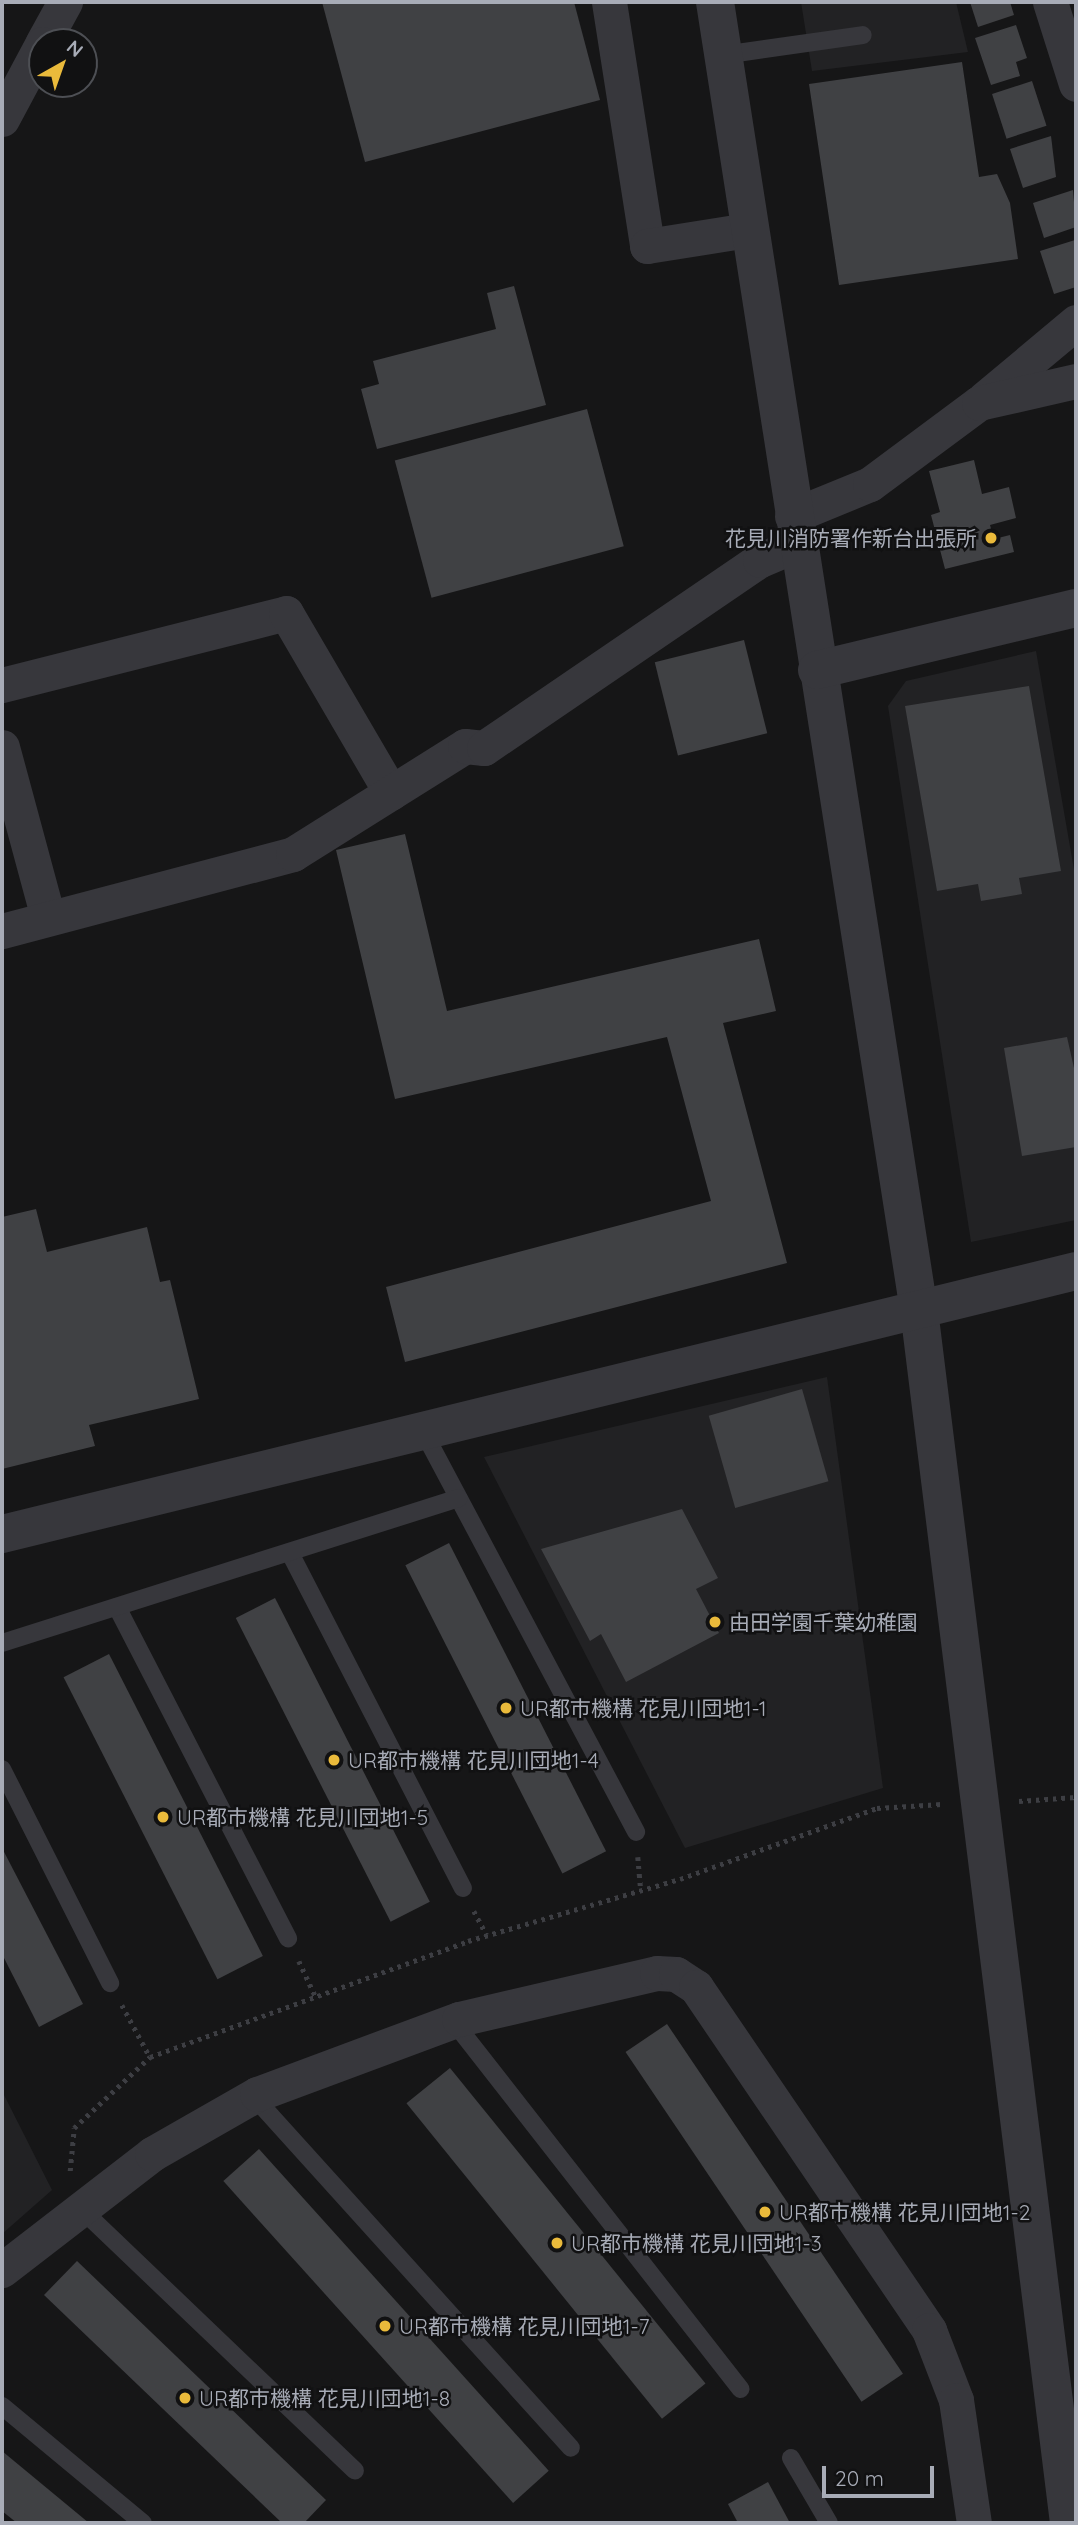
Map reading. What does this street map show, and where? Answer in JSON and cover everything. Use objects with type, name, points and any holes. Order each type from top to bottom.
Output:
[{"type":"street","points":[[51,28],[65,2]]},
{"type":"street","points":[[609,2],[647,246],[748,230]]},
{"type":"street","points":[[715,2],[748,230],[919,1310],[1069,2523]]},
{"type":"street","points":[[1050,2],[1076,84]]},
{"type":"street","points":[[2,119],[28,71]]},
{"type":"street","points":[[2,931],[293,854],[465,746],[484,748],[760,560],[795,530],[870,484],[979,403],[1076,322]]},
{"type":"street","points":[[979,403],[1076,381]]},
{"type":"street","points":[[817,670],[1076,608]]},
{"type":"street","points":[[2,685],[286,613],[391,793]]},
{"type":"street","points":[[2,747],[48,918]]},
{"type":"street","points":[[2,1534],[1076,1271]]},
{"type":"street","points":[[2,2270],[74,2191],[152,2154],[253,2096],[346,2056],[453,2021],[657,1973],[676,1975],[696,1987],[929,2330],[956,2400],[974,2523]]},
{"type":"lane","points":[[723,55],[863,35]]},
{"type":"lane","points":[[423,1431],[636,1832]]},
{"type":"lane","points":[[2,1643],[459,1498]]},
{"type":"lane","points":[[290,1553],[463,1888]]},
{"type":"lane","points":[[117,1607],[288,1938]]},
{"type":"lane","points":[[2,1769],[110,1983]]},
{"type":"lane","points":[[453,2021],[741,2389]]},
{"type":"lane","points":[[253,2096],[571,2448]]},
{"type":"lane","points":[[74,2191],[355,2472]]},
{"type":"lane","points":[[2,2406],[143,2523]]},
{"type":"lane","points":[[791,2458],[829,2523]]},
{"type":"path","points":[[1016,1802],[1076,1797]]},
{"type":"path","points":[[74,2191],[74,2128],[150,2057],[316,1997],[877,1808],[947,1803]]},
{"type":"path","points":[[288,1938],[316,1997]]},
{"type":"path","points":[[110,1983],[150,2057]]},
{"type":"shaded area","points":[[801,2],[956,2],[968,52],[812,71]]},
{"type":"shaded area","points":[[1036,651],[1076,881],[1076,1220],[971,1242],[888,706],[906,681]]},
{"type":"shaded area","name":"由田学園千葉幼稚園","points":[[827,1377],[883,1788],[685,1848],[484,1457]]},
{"type":"shaded area","points":[[2,2091],[52,2190],[2,2234]]},
{"type":"building","points":[[322,2],[574,2],[600,100],[365,162]]},
{"type":"building","points":[[970,2],[1010,2],[1014,15],[978,27]]},
{"type":"building","points":[[1016,25],[1027,58],[1016,62],[1020,76],[991,85],[975,38]]},
{"type":"building","points":[[962,62],[979,177],[997,174],[1010,203],[1018,259],[839,285],[809,84]]},
{"type":"building","points":[[1032,81],[1047,126],[1007,139],[992,94]]},
{"type":"building","points":[[1051,136],[1056,177],[1023,188],[1010,149]]},
{"type":"building","points":[[1073,190],[1076,227],[1044,238],[1033,203]]},
{"type":"building","points":[[1075,240],[1076,287],[1054,294],[1040,251]]},
{"type":"building","points":[[514,286],[546,405],[377,449],[361,389],[379,384],[373,361],[496,329],[487,293]]},
{"type":"building","points":[[587,409],[624,546],[432,598],[395,461]]},
{"type":"building","points":[[974,460],[982,494],[1009,487],[1016,518],[990,525],[994,539],[1010,535],[1014,552],[945,569],[931,515],[940,512],[929,471]]},
{"type":"building","points":[[744,640],[767,733],[678,755],[655,662]]},
{"type":"building","points":[[1029,686],[1061,871],[1019,878],[1022,894],[981,901],[978,884],[937,891],[905,706]]},
{"type":"building","points":[[405,834],[447,1011],[759,939],[776,1011],[723,1023],[787,1263],[405,1362],[386,1287],[711,1201],[667,1037],[395,1099],[336,850]]},
{"type":"building","points":[[1067,1037],[1076,1077],[1076,1147],[1022,1156],[1004,1048]]},
{"type":"building","points":[[36,1209],[47,1252],[147,1227],[160,1282],[170,1280],[199,1399],[89,1425],[95,1446],[2,1469],[2,1217]]},
{"type":"building","points":[[802,1389],[828,1481],[735,1508],[709,1416]]},
{"type":"building","points":[[682,1509],[718,1578],[696,1589],[719,1633],[626,1682],[601,1634],[590,1641],[541,1549]]},
{"type":"building","name":"UR都市機構 花見川団地1-1","points":[[449,1543],[606,1851],[562,1874],[405,1565]]},
{"type":"building","name":"UR都市機構 花見川団地1-4","points":[[275,1598],[430,1902],[391,1922],[236,1618]]},
{"type":"building","name":"UR都市機構 花見川団地1-5","points":[[109,1654],[263,1956],[217,1979],[64,1677]]},
{"type":"building","points":[[2,1848],[83,2004],[39,2027],[2,1954]]},
{"type":"building","name":"UR都市機構 花見川団地1-2","points":[[667,2024],[903,2374],[862,2402],[626,2052]]},
{"type":"building","name":"UR都市機構 花見川団地1-3","points":[[450,2068],[706,2384],[662,2419],[406,2103]]},
{"type":"building","name":"UR都市機構 花見川団地1-7","points":[[259,2149],[549,2471],[513,2503],[223,2181]]},
{"type":"building","name":"UR都市機構 花見川団地1-8","points":[[77,2261],[326,2500],[304,2523],[282,2523],[44,2295]]},
{"type":"building","points":[[2,2451],[89,2523],[17,2523],[2,2511]]},
{"type":"building","points":[[768,2482],[790,2523],[738,2523],[728,2504]]},
{"type":"place","name":"花見川消防署作新台出張所","points":[[991,538]]},
{"type":"place","name":"由田学園千葉幼稚園","points":[[715,1622]]},
{"type":"place","name":"UR都市機構 花見川団地1-1","points":[[506,1708]]},
{"type":"place","name":"UR都市機構 花見川団地1-4","points":[[334,1760]]},
{"type":"place","name":"UR都市機構 花見川団地1-5","points":[[163,1817]]},
{"type":"place","name":"UR都市機構 花見川団地1-2","points":[[765,2212]]},
{"type":"place","name":"UR都市機構 花見川団地1-3","points":[[557,2243]]},
{"type":"place","name":"UR都市機構 花見川団地1-7","points":[[385,2326]]},
{"type":"place","name":"UR都市機構 花見川団地1-8","points":[[185,2398]]}]
